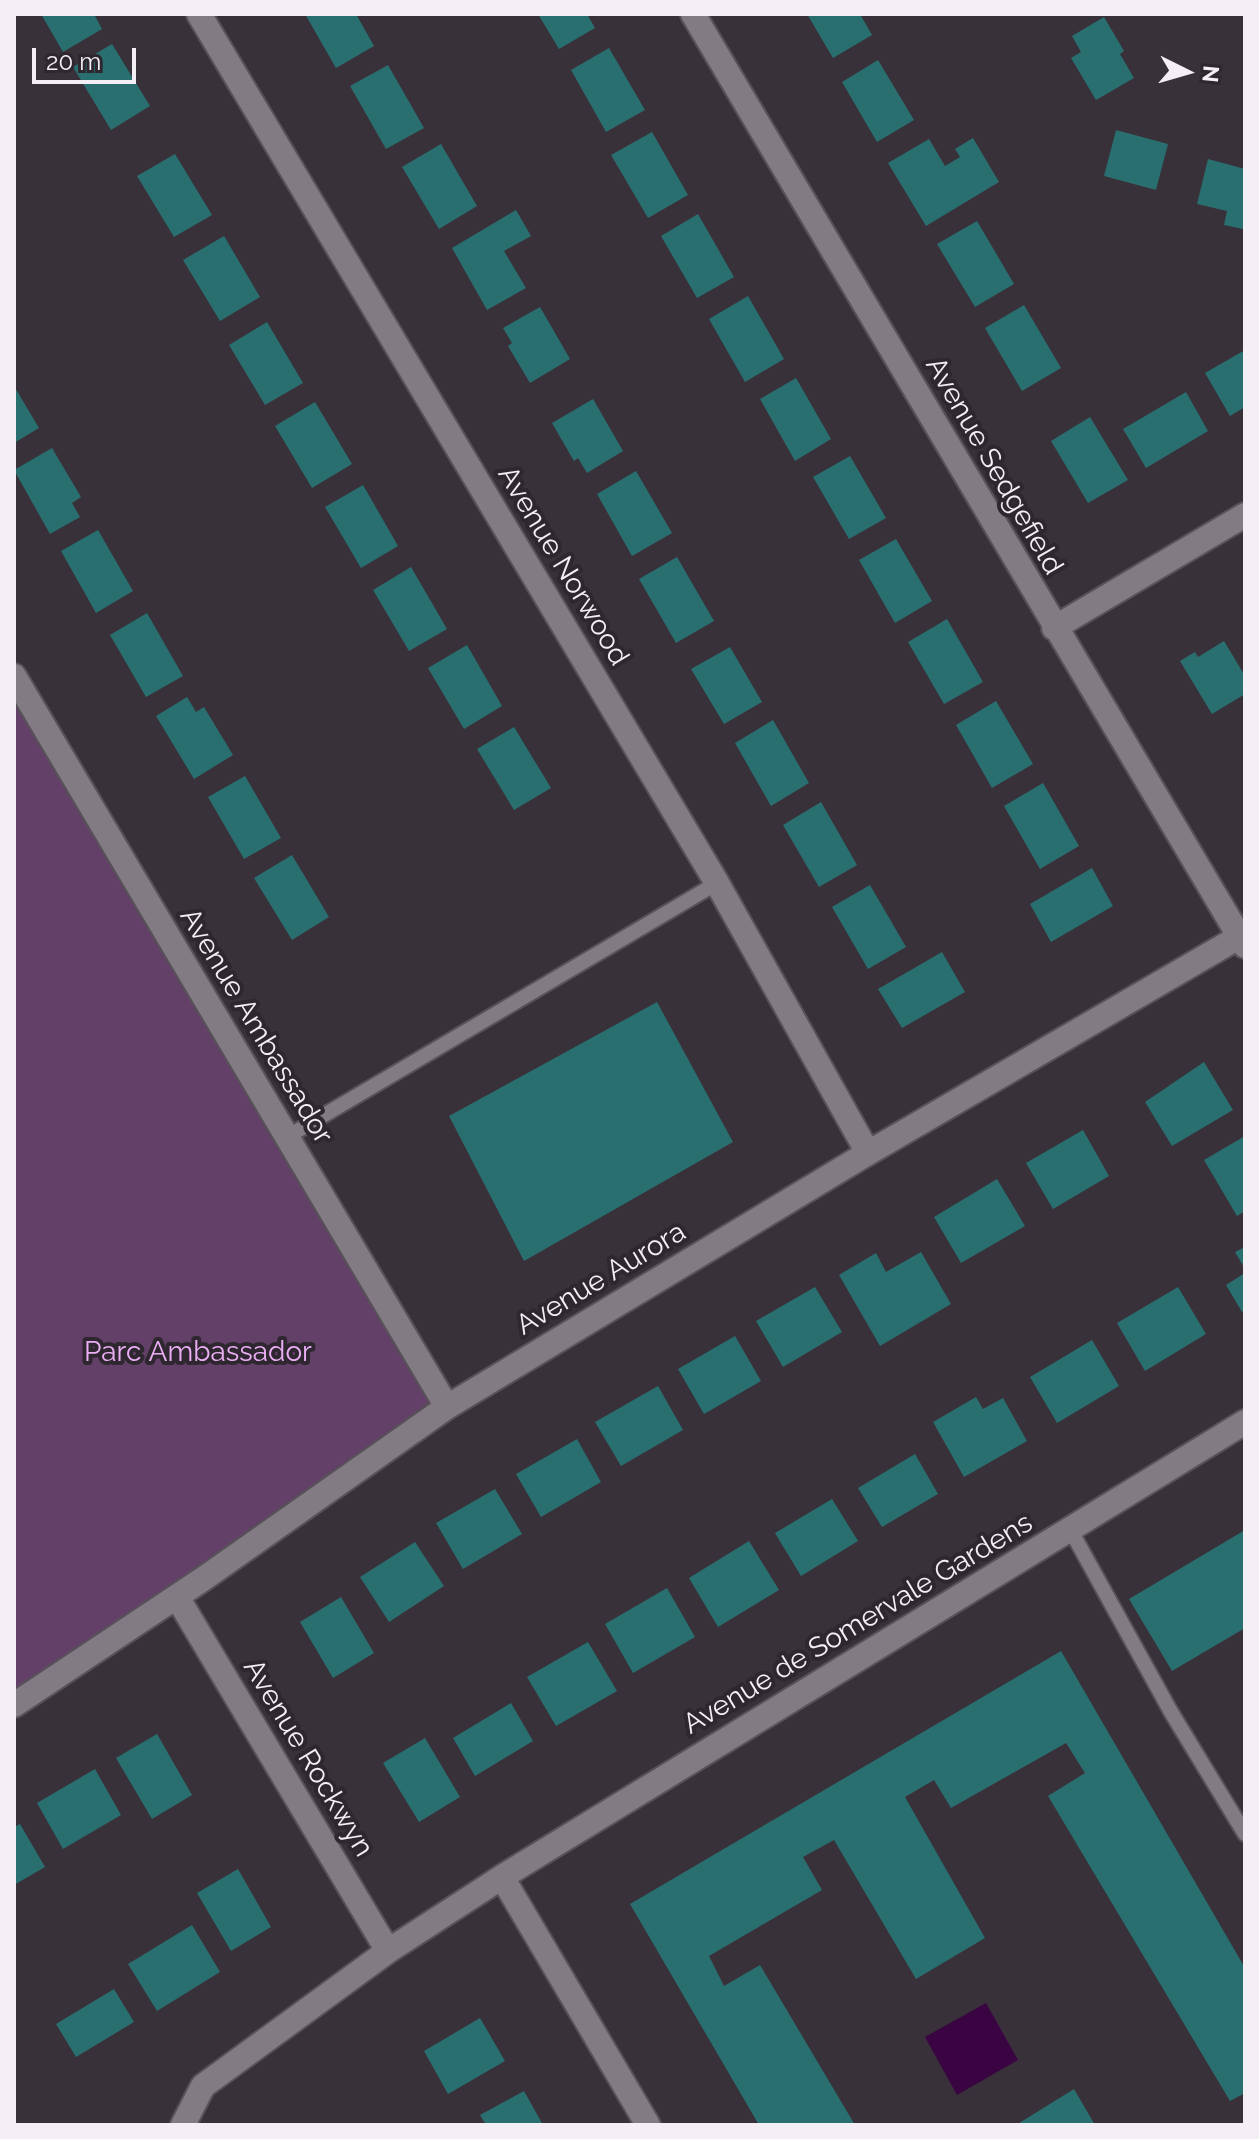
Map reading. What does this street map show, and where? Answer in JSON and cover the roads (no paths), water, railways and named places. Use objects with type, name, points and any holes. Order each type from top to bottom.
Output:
[{"type":"street","name":"Avenue Norwood","points":[[199,14],[717,883],[868,1153]]},
{"type":"street","name":"Avenue Sedgefield","points":[[693,14],[1242,942]]},
{"type":"street","points":[[1054,628],[1245,515]]},
{"type":"street","name":"Avenue Ambassador","points":[[14,676],[447,1407]]},
{"type":"street","name":"Avenue Aurora","points":[[14,1705],[177,1597],[447,1407],[868,1153],[1242,942]]},
{"type":"street","name":"Avenue de Somervale Gardens","points":[[183,2125],[203,2086],[388,1951],[502,1877],[1245,1422]]},
{"type":"street","name":"Avenue Rockwyn","points":[[177,1597],[388,1951]]},
{"type":"street","points":[[502,1877],[648,2125]]},
{"type":"lane","points":[[287,1137],[717,883]]},
{"type":"lane","points":[[1070,1529],[1171,1712],[1245,1834]]},
{"type":"park label","name":"Parc Ambassador","points":[[198,1353]]}]
